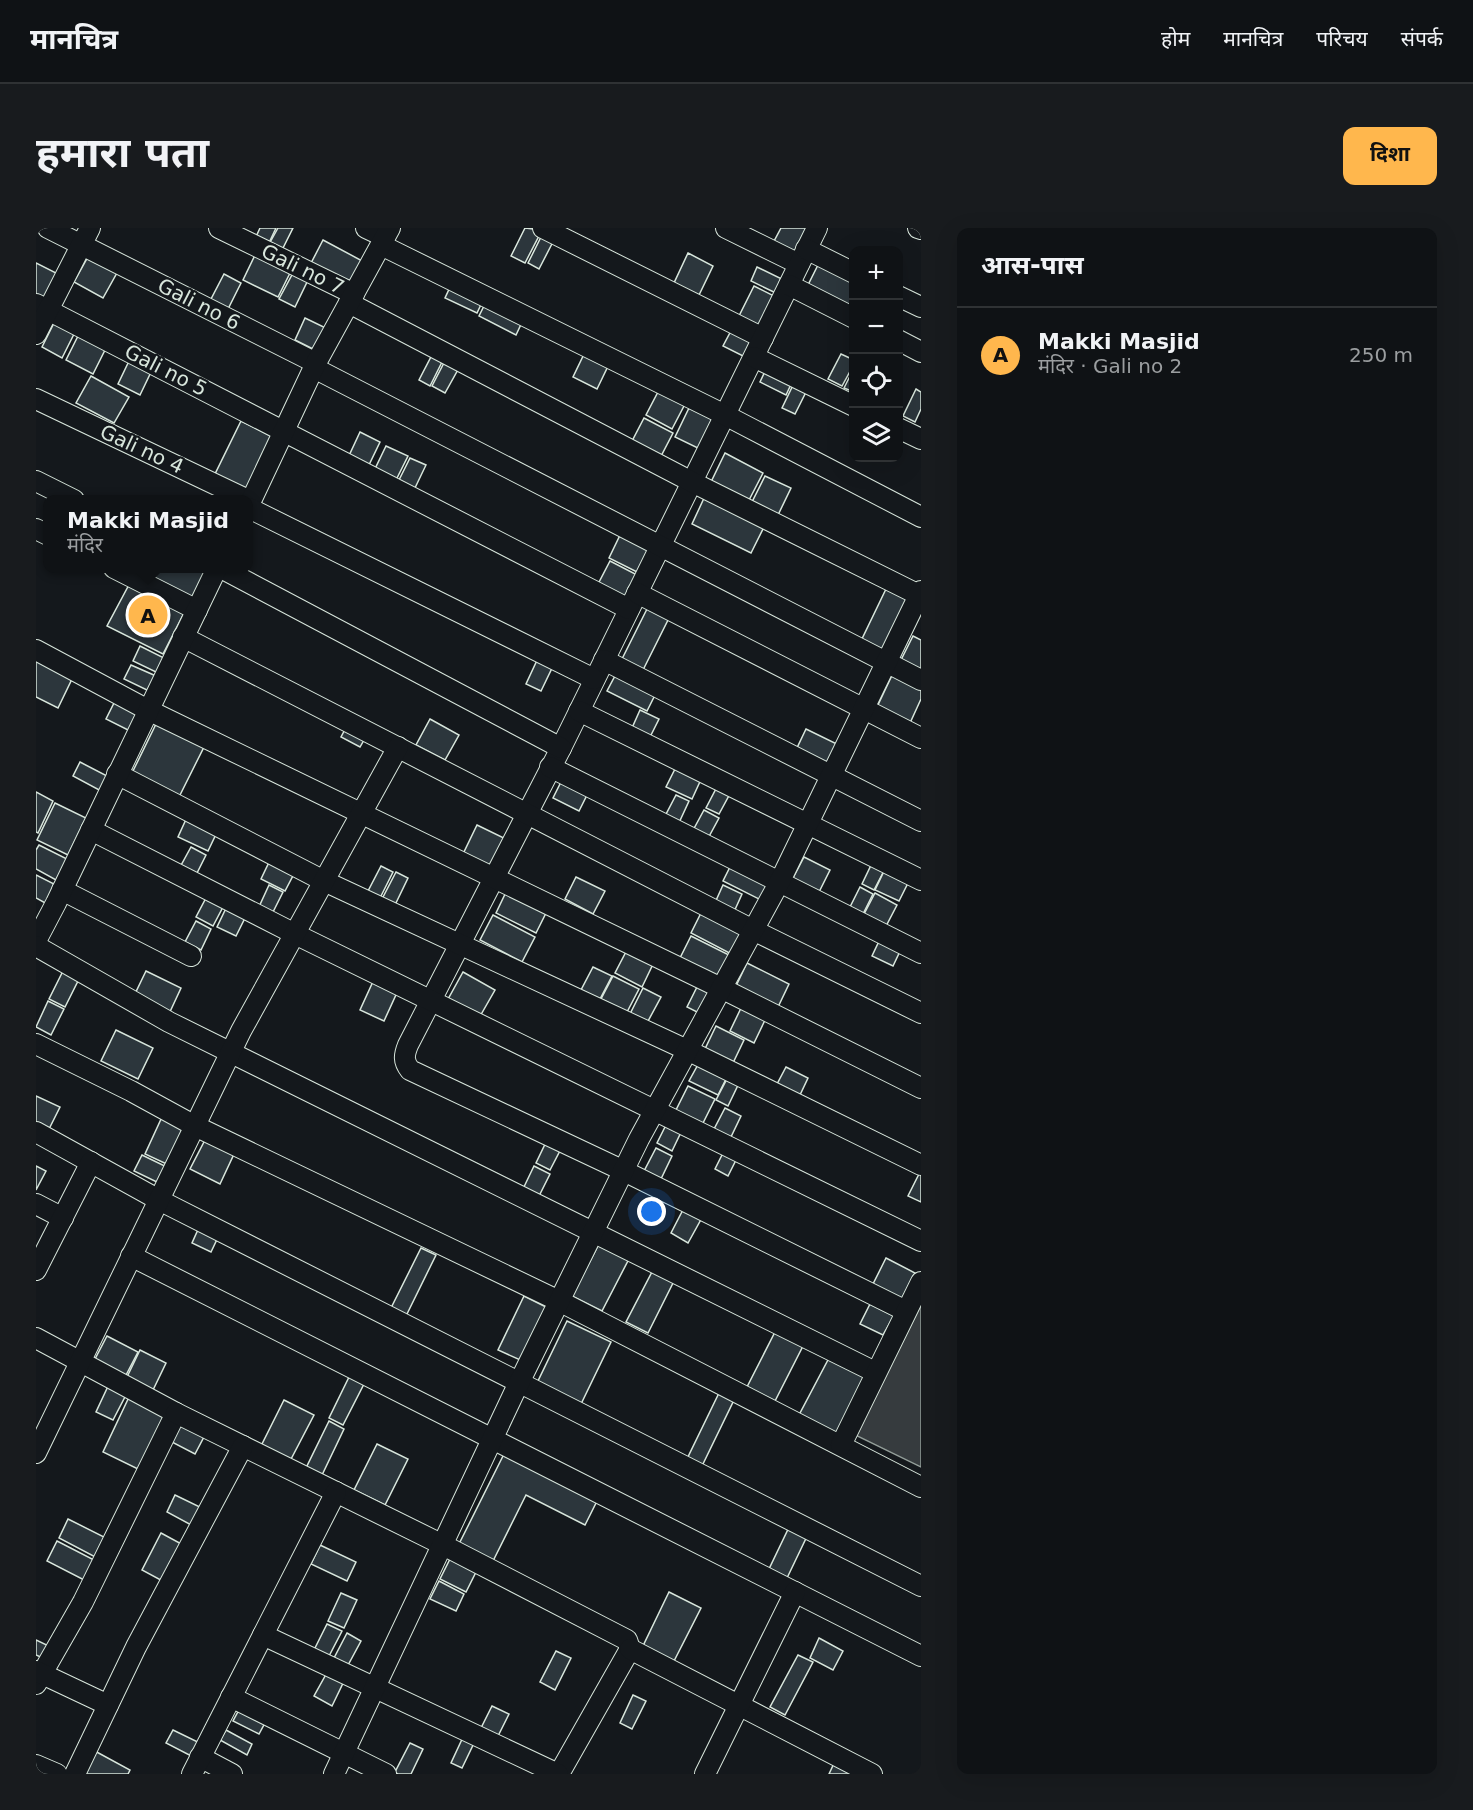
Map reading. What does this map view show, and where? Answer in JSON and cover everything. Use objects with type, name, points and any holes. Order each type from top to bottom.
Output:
[{"type":"street","name":"Gali no 6","points":[[48,228],[85,236],[315,365],[921,680]]},
{"type":"street","name":"Gali no 7","points":[[219,228],[692,482],[920,594]]},
{"type":"street","points":[[366,228],[921,517]]},
{"type":"street","points":[[543,228],[763,338]]},
{"type":"street","points":[[726,228],[849,271]]},
{"type":"street","points":[[817,228],[561,748],[459,944],[406,1052],[405,1063],[410,1070],[624,1171],[906,1311]]},
{"type":"street","points":[[36,334],[42,307],[85,236]]},
{"type":"street","points":[[253,495],[315,365],[385,237]]},
{"type":"street","points":[[789,285],[849,315]]},
{"type":"street","points":[[903,298],[921,307]]},
{"type":"street","name":"Gali no 5","points":[[42,307],[284,431],[921,738]]},
{"type":"street","points":[[903,343],[921,352]]},
{"type":"street","points":[[754,357],[849,404]]},
{"type":"street","name":"Gali no 4","points":[[36,399],[233,495]]},
{"type":"street","points":[[903,430],[921,439]]},
{"type":"street","points":[[36,482],[64,495]]},
{"type":"street","name":"Gali no 4","points":[[253,505],[594,680]]},
{"type":"street","points":[[124,573],[196,610]]},
{"type":"street","points":[[36,940],[196,610],[216,573]]},
{"type":"street","points":[[228,573],[561,748]]},
{"type":"street","points":[[334,1774],[593,1233],[655,1109],[779,883],[920,594]]},
{"type":"street","points":[[183,637],[753,930],[921,1013]]},
{"type":"street","points":[[36,650],[148,710],[721,988],[921,1088]]},
{"type":"street","points":[[604,660],[921,821]]},
{"type":"street","points":[[579,711],[921,880]]},
{"type":"street","points":[[36,1453],[230,1053],[398,747]]},
{"type":"street","points":[[550,767],[921,953]]},
{"type":"street","points":[[117,774],[324,881],[687,1050],[921,1165]]},
{"type":"street","points":[[91,830],[295,934],[921,1241]]},
{"type":"street","points":[[62,890],[191,957]]},
{"type":"street","points":[[36,946],[169,1022],[230,1053],[875,1372]]},
{"type":"street","points":[[36,1044],[131,1090],[195,1126],[560,1301],[921,1487]]},
{"type":"street","points":[[36,1132],[159,1200],[921,1586]]},
{"type":"street","points":[[36,1270],[91,1162]]},
{"type":"street","points":[[36,1204],[63,1218]]},
{"type":"street","points":[[131,1256],[921,1656]]},
{"type":"street","points":[[841,1445],[921,1282]]},
{"type":"street","points":[[36,1338],[176,1413],[623,1636],[630,1649],[872,1774]]},
{"type":"street","points":[[108,1704],[38,1677],[83,1602],[176,1413]]},
{"type":"street","points":[[75,1774],[136,1647],[243,1446]]},
{"type":"street","points":[[232,1774],[196,1766],[336,1492]]},
{"type":"street","points":[[705,1774],[795,1592]]},
{"type":"street","points":[[262,1635],[558,1774],[630,1649]]},
{"type":"street","points":[[231,1697],[386,1774]]},
{"type":"street","points":[[36,1765],[57,1774]]},
{"type":"shaded area","points":[[921,1283],[921,1467],[847,1431]]},
{"type":"building","points":[[260,228],[276,228],[268,245],[255,239]]},
{"type":"building","points":[[278,228],[293,228],[281,252],[268,246]]},
{"type":"building","points":[[525,228],[542,230],[525,263],[511,256]]},
{"type":"building","points":[[781,228],[815,228],[799,259],[772,245]]},
{"type":"building","points":[[543,233],[555,238],[539,269],[528,263]]},
{"type":"building","points":[[323,240],[366,263],[351,289],[309,267]]},
{"type":"building","points":[[256,253],[291,271],[278,297],[243,280]]},
{"type":"building","points":[[688,253],[713,266],[699,295],[674,283]]},
{"type":"building","points":[[89,255],[118,271],[103,298],[74,282]]},
{"type":"building","points":[[821,259],[849,273],[849,308],[807,287]]},
{"type":"building","points":[[36,263],[62,276],[48,304],[36,298]]},
{"type":"building","points":[[757,267],[786,281],[780,295],[751,281]]},
{"type":"building","points":[[293,273],[308,280],[295,307],[279,299]]},
{"type":"building","points":[[224,274],[241,283],[228,309],[210,301]]},
{"type":"building","points":[[452,283],[484,298],[477,313],[445,298]]},
{"type":"building","points":[[754,286],[780,299],[765,329],[739,316]]},
{"type":"building","points":[[486,302],[523,320],[516,335],[479,316]]},
{"type":"building","points":[[305,318],[332,331],[321,353],[295,340]]},
{"type":"building","points":[[56,319],[76,330],[62,358],[42,347]]},
{"type":"building","points":[[732,329],[758,341],[749,359],[723,346]]},
{"type":"building","points":[[81,330],[108,344],[93,374],[66,360]]},
{"type":"building","points":[[586,350],[610,362],[597,389],[573,377]]},
{"type":"building","points":[[433,353],[444,358],[430,386],[419,380]]},
{"type":"building","points":[[841,354],[849,358],[849,373],[842,386],[828,379]]},
{"type":"building","points":[[130,359],[152,370],[140,395],[118,384]]},
{"type":"building","points":[[446,359],[460,366],[445,393],[432,386]]},
{"type":"building","points":[[768,365],[794,378],[786,395],[760,382]]},
{"type":"building","points":[[91,376],[129,397],[114,423],[76,403]]},
{"type":"building","points":[[849,378],[849,390],[844,388]]},
{"type":"building","points":[[796,379],[809,386],[795,414],[782,408]]},
{"type":"building","points":[[916,389],[921,392],[921,409],[915,422],[903,416]]},
{"type":"building","points":[[659,390],[685,404],[672,429],[646,415]]},
{"type":"building","points":[[689,408],[720,423],[706,452],[675,437]]},
{"type":"building","points":[[644,418],[673,433],[659,460],[630,445]]},
{"type":"building","points":[[241,421],[273,437],[247,490],[215,474]]},
{"type":"building","points":[[360,432],[380,442],[367,469],[347,460]]},
{"type":"building","points":[[386,446],[408,456],[394,484],[373,473]]},
{"type":"building","points":[[725,453],[763,473],[748,502],[711,482]]},
{"type":"building","points":[[410,458],[426,465],[413,492],[397,484]]},
{"type":"building","points":[[765,476],[791,488],[778,515],[752,502]]},
{"type":"building","points":[[705,496],[765,525],[751,553],[692,524]]},
{"type":"building","points":[[623,529],[658,547],[643,575],[609,558]]},
{"type":"building","points":[[610,561],[643,578],[630,605],[596,588]]},
{"type":"building","points":[[151,573],[208,573],[194,602],[148,579]]},
{"type":"building","points":[[131,581],[186,609],[163,654],[107,626]]},
{"type":"building","points":[[886,589],[914,603],[887,657],[860,643]]},
{"type":"building","points":[[648,607],[669,618],[641,674],[620,663]]},
{"type":"building","points":[[913,636],[921,640],[921,674],[899,664]]},
{"type":"building","points":[[140,646],[164,658],[158,673],[133,661]]},
{"type":"building","points":[[539,656],[554,664],[541,691],[526,684]]},
{"type":"building","points":[[36,660],[72,679],[58,708],[36,697]]},
{"type":"building","points":[[131,665],[156,676],[149,691],[124,679]]},
{"type":"building","points":[[895,669],[921,681],[921,699],[910,723],[877,707]]},
{"type":"building","points":[[616,674],[656,693],[647,711],[607,691]]},
{"type":"building","points":[[116,699],[140,710],[130,731],[106,719]]},
{"type":"building","points":[[640,710],[659,719],[650,737],[632,728]]},
{"type":"building","points":[[430,719],[459,735],[445,760],[416,745]]},
{"type":"building","points":[[158,720],[206,743],[179,797],[132,773]]},
{"type":"building","points":[[349,722],[368,733],[360,747],[341,737]]},
{"type":"building","points":[[806,729],[843,747],[833,768],[796,750]]},
{"type":"building","points":[[80,762],[109,777],[101,791],[73,776]]},
{"type":"building","points":[[678,763],[703,775],[692,799],[666,787]]},
{"type":"building","points":[[563,778],[589,791],[579,811],[553,798]]},
{"type":"building","points":[[719,783],[732,790],[719,814],[706,808]]},
{"type":"building","points":[[36,792],[53,801],[38,833],[36,832]]},
{"type":"building","points":[[676,795],[689,801],[677,827],[663,820]]},
{"type":"building","points":[[55,803],[86,818],[68,855],[37,840]]},
{"type":"building","points":[[704,810],[719,818],[706,842],[691,834]]},
{"type":"building","points":[[188,815],[218,830],[208,851],[178,837]]},
{"type":"building","points":[[477,825],[510,841],[496,870],[463,854]]},
{"type":"building","points":[[39,845],[67,859],[56,880],[36,869],[36,850]]},
{"type":"building","points":[[191,847],[206,855],[195,877],[179,869]]},
{"type":"building","points":[[272,856],[297,868],[285,891],[261,879]]},
{"type":"building","points":[[804,857],[830,870],[817,896],[791,882]]},
{"type":"building","points":[[874,859],[887,865],[874,890],[862,884]]},
{"type":"building","points":[[732,863],[774,883],[765,902],[723,881]]},
{"type":"building","points":[[887,865],[911,877],[899,901],[875,890]]},
{"type":"building","points":[[381,866],[393,872],[379,900],[367,893]]},
{"type":"building","points":[[396,872],[408,878],[394,907],[381,901]]},
{"type":"building","points":[[36,875],[56,885],[47,904],[36,898]]},
{"type":"building","points":[[576,877],[605,891],[593,914],[565,899]]},
{"type":"building","points":[[269,885],[283,892],[271,916],[258,909]]},
{"type":"building","points":[[723,885],[742,894],[733,914],[714,905]]},
{"type":"building","points":[[860,887],[873,894],[861,918],[848,911]]},
{"type":"building","points":[[508,888],[549,907],[536,933],[496,913]]},
{"type":"building","points":[[875,893],[897,905],[884,930],[862,918]]},
{"type":"building","points":[[207,896],[224,905],[213,926],[196,917]]},
{"type":"building","points":[[229,902],[248,912],[236,936],[217,927]]},
{"type":"building","points":[[703,909],[749,932],[737,957],[691,933]]},
{"type":"building","points":[[493,915],[535,937],[522,962],[480,940]]},
{"type":"building","points":[[196,921],[211,929],[201,950],[185,942]]},
{"type":"building","points":[[691,936],[735,958],[724,981],[680,958]]},
{"type":"building","points":[[881,937],[902,947],[893,966],[872,956]]},
{"type":"building","points":[[629,946],[655,960],[642,987],[615,973]]},
{"type":"building","points":[[747,963],[789,984],[778,1007],[736,986]]},
{"type":"building","points":[[593,967],[612,976],[600,999],[581,990]]},
{"type":"building","points":[[63,971],[79,979],[65,1007],[49,999]]},
{"type":"building","points":[[146,971],[181,988],[168,1016],[133,998]]},
{"type":"building","points":[[463,972],[495,990],[479,1018],[447,1001]]},
{"type":"building","points":[[376,975],[400,986],[384,1021],[360,1010]]},
{"type":"building","points":[[613,976],[639,989],[627,1012],[601,999]]},
{"type":"building","points":[[699,983],[717,992],[705,1016],[687,1007]]},
{"type":"building","points":[[643,988],[661,997],[647,1023],[630,1014]]},
{"type":"building","points":[[48,1001],[64,1009],[51,1035],[36,1027]]},
{"type":"building","points":[[742,1006],[766,1018],[754,1043],[730,1031]]},
{"type":"building","points":[[716,1026],[744,1040],[732,1065],[704,1051]]},
{"type":"building","points":[[116,1030],[153,1048],[138,1079],[101,1061]]},
{"type":"building","points":[[700,1061],[728,1075],[718,1095],[689,1081]]},
{"type":"building","points":[[786,1067],[808,1078],[799,1097],[776,1086]]},
{"type":"building","points":[[729,1075],[740,1081],[728,1106],[716,1100]]},
{"type":"building","points":[[688,1086],[715,1099],[701,1127],[674,1114]]},
{"type":"building","points":[[36,1096],[60,1107],[49,1129],[36,1122]]},
{"type":"building","points":[[725,1108],[741,1116],[729,1141],[712,1133]]},
{"type":"building","points":[[162,1117],[190,1130],[173,1167],[145,1154]]},
{"type":"building","points":[[669,1119],[684,1126],[672,1151],[657,1143]]},
{"type":"building","points":[[549,1136],[564,1143],[550,1170],[536,1163]]},
{"type":"building","points":[[205,1140],[234,1154],[220,1184],[190,1169]]},
{"type":"building","points":[[656,1148],[672,1156],[659,1183],[642,1175]]},
{"type":"building","points":[[725,1149],[738,1156],[728,1176],[715,1169]]},
{"type":"building","points":[[142,1155],[171,1169],[163,1185],[134,1171]]},
{"type":"building","points":[[36,1166],[46,1171],[36,1190]]},
{"type":"building","points":[[534,1166],[550,1174],[537,1200],[521,1193]]},
{"type":"building","points":[[921,1173],[921,1202],[908,1196]]},
{"type":"building","points":[[686,1204],[704,1214],[688,1243],[671,1233]]},
{"type":"building","points":[[201,1223],[220,1233],[211,1252],[192,1243]]},
{"type":"building","points":[[601,1240],[631,1255],[602,1311],[572,1296]]},
{"type":"building","points":[[421,1248],[436,1255],[405,1318],[390,1310]]},
{"type":"building","points":[[886,1258],[915,1273],[900,1302],[871,1288]]},
{"type":"building","points":[[654,1268],[675,1279],[648,1333],[626,1322]]},
{"type":"building","points":[[524,1296],[552,1310],[527,1363],[498,1350]]},
{"type":"building","points":[[870,1304],[894,1316],[883,1335],[860,1324]]},
{"type":"building","points":[[567,1321],[611,1342],[581,1404],[537,1383]]},
{"type":"building","points":[[776,1330],[804,1344],[775,1401],[747,1387]]},
{"type":"building","points":[[107,1336],[138,1352],[125,1377],[94,1361]]},
{"type":"building","points":[[140,1350],[166,1363],[153,1390],[127,1377]]},
{"type":"building","points":[[829,1358],[867,1378],[836,1435],[799,1415]]},
{"type":"building","points":[[351,1373],[366,1380],[343,1425],[329,1418]]},
{"type":"building","points":[[110,1382],[128,1391],[113,1420],[96,1412]]},
{"type":"building","points":[[719,1393],[734,1400],[701,1468],[686,1461]]},
{"type":"building","points":[[130,1395],[169,1414],[142,1471],[103,1452]]},
{"type":"building","points":[[284,1400],[314,1415],[290,1461],[261,1446]]},
{"type":"building","points":[[179,1419],[206,1433],[195,1454],[168,1440]]},
{"type":"building","points":[[329,1421],[344,1429],[322,1475],[306,1468]]},
{"type":"building","points":[[377,1444],[408,1459],[385,1505],[354,1490]]},
{"type":"building","points":[[506,1450],[599,1497],[585,1525],[526,1495],[493,1561],[459,1544]]},
{"type":"building","points":[[175,1495],[204,1509],[195,1527],[167,1512]]},
{"type":"building","points":[[68,1519],[108,1539],[99,1559],[59,1538]]},
{"type":"building","points":[[792,1521],[810,1530],[787,1578],[769,1569]]},
{"type":"building","points":[[161,1533],[187,1547],[168,1584],[142,1570]]},
{"type":"building","points":[[57,1541],[98,1562],[88,1582],[47,1561]]},
{"type":"building","points":[[320,1545],[356,1562],[347,1581],[311,1564]]},
{"type":"building","points":[[451,1557],[477,1570],[466,1592],[440,1579]]},
{"type":"building","points":[[439,1581],[464,1594],[456,1611],[430,1599]]},
{"type":"building","points":[[669,1592],[701,1608],[673,1663],[642,1648]]},
{"type":"building","points":[[341,1593],[357,1600],[344,1628],[328,1621]]},
{"type":"building","points":[[327,1624],[342,1631],[328,1658],[314,1650]]},
{"type":"building","points":[[347,1633],[361,1641],[347,1667],[333,1660]]},
{"type":"building","points":[[819,1638],[843,1651],[833,1670],[810,1658]]},
{"type":"building","points":[[36,1640],[53,1648],[47,1660],[36,1655]]},
{"type":"building","points":[[556,1651],[571,1658],[555,1690],[540,1682]]},
{"type":"building","points":[[798,1655],[813,1662],[785,1715],[770,1707]]},
{"type":"building","points":[[329,1669],[346,1677],[332,1706],[314,1696]]},
{"type":"building","points":[[633,1695],[646,1701],[632,1729],[620,1723]]},
{"type":"building","points":[[492,1706],[509,1714],[496,1740],[479,1732]]},
{"type":"building","points":[[240,1708],[266,1721],[259,1734],[233,1721]]},
{"type":"building","points":[[173,1730],[204,1745],[197,1759],[166,1743]]},
{"type":"building","points":[[226,1730],[252,1744],[247,1755],[220,1740]]},
{"type":"building","points":[[464,1735],[475,1741],[462,1768],[451,1763]]},
{"type":"building","points":[[410,1743],[423,1749],[411,1774],[398,1774],[395,1772]]},
{"type":"building","points":[[93,1750],[130,1770],[128,1774],[80,1774]]},
{"type":"building","points":[[836,1759],[852,1774],[829,1774]]},
{"type":"place","name":"Makki Masjid","points":[[148,615]]}]
